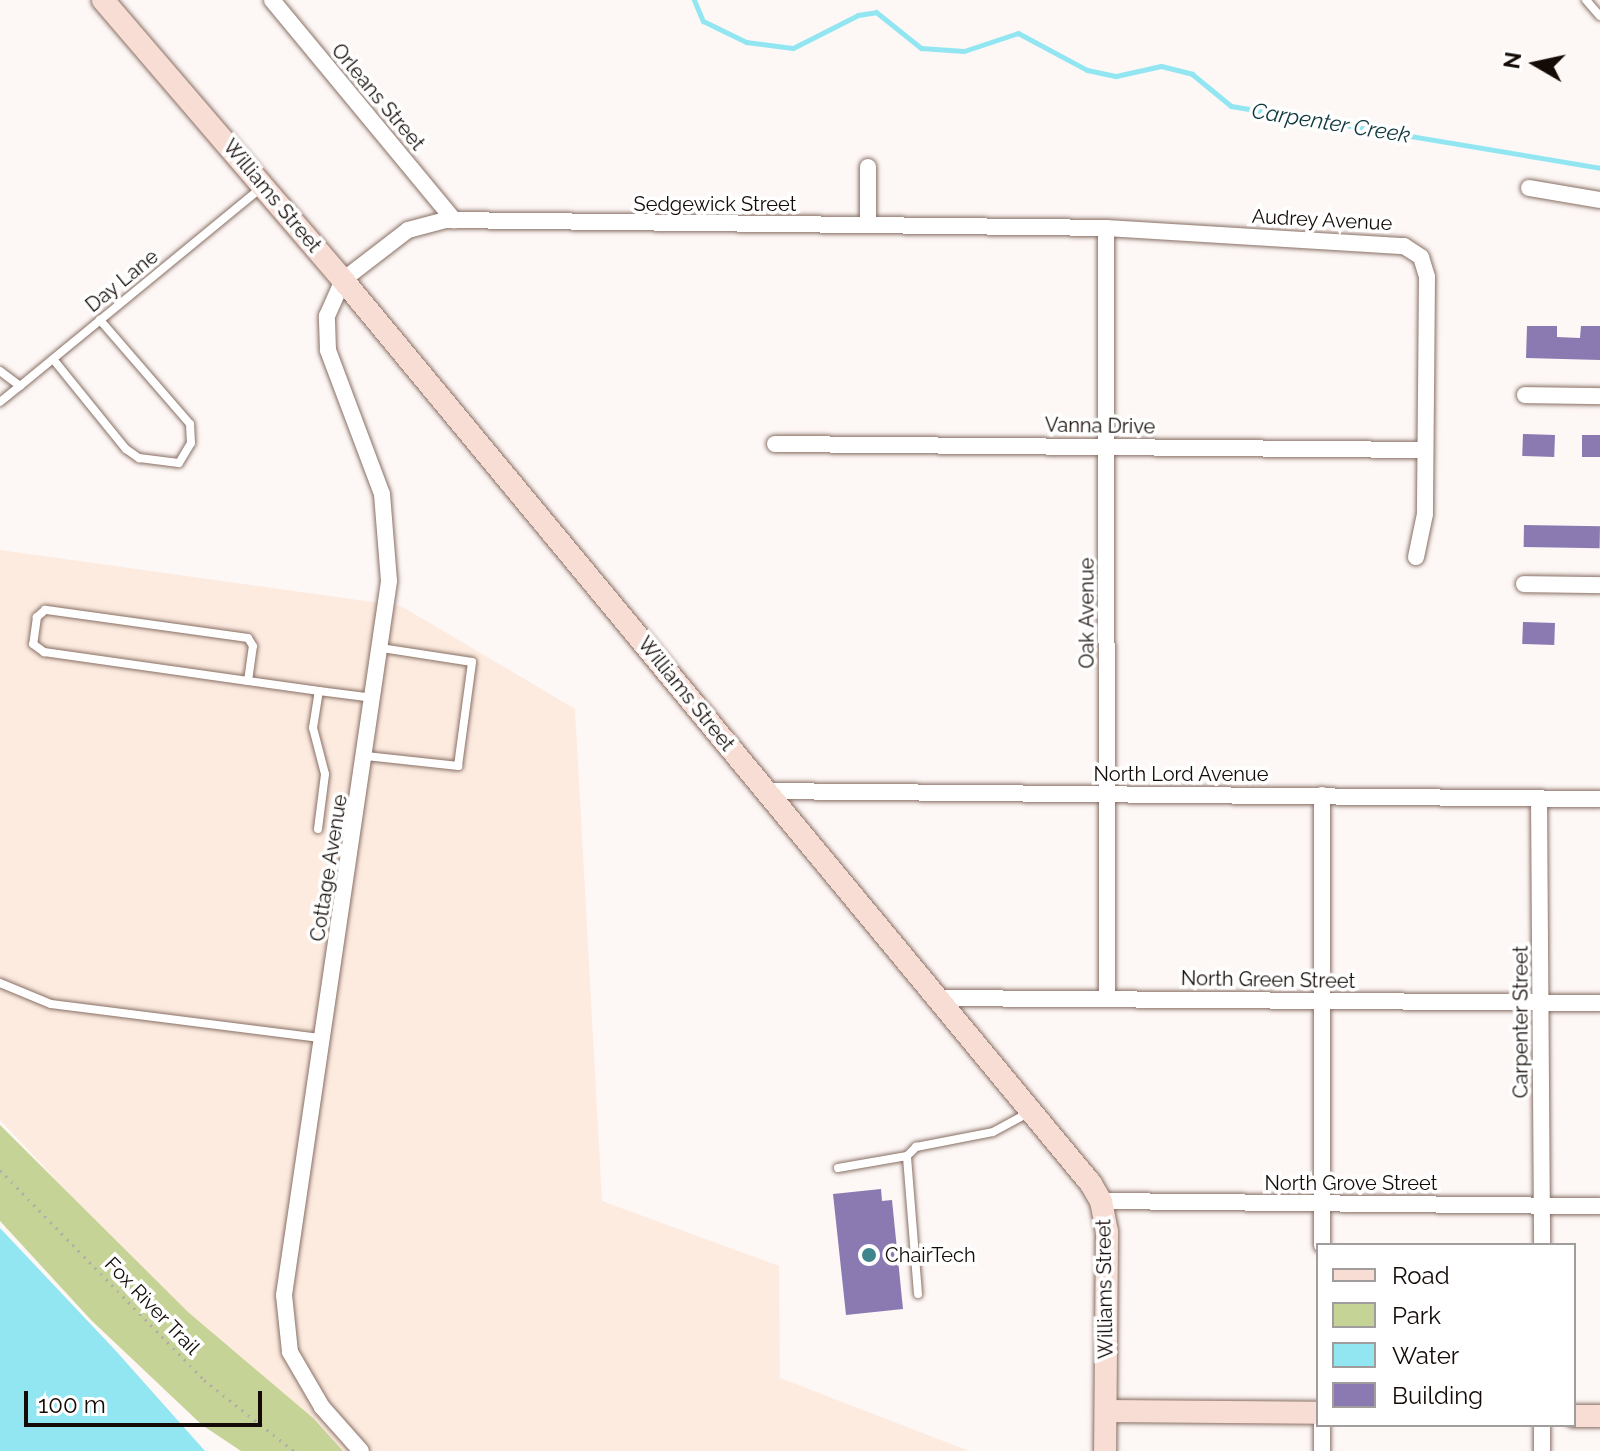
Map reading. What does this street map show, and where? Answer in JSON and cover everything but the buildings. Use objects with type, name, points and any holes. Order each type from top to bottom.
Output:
[{"type":"street","name":"Williams Street","points":[[103,0],[264,185],[732,748],[761,791],[1031,1111],[1101,1201],[1108,1242],[1105,1451]]},
{"type":"street","name":"Orleans Street","points":[[272,0],[454,220]]},
{"type":"street","points":[[868,167],[868,225]]},
{"type":"street","points":[[1529,188],[1600,200]]},
{"type":"street","name":"Sedgewick Street","points":[[343,280],[408,230],[454,220],[1106,228]]},
{"type":"street","name":"Oak Avenue","points":[[1106,228],[1107,998]]},
{"type":"street","name":"Audrey Avenue","points":[[1106,228],[1390,243],[1415,250],[1427,271],[1425,514],[1416,557]]},
{"type":"street","name":"Cottage Avenue","points":[[343,280],[327,316],[328,350],[382,494],[389,581],[382,648],[285,1310],[290,1352],[322,1407],[361,1451]]},
{"type":"street","points":[[1525,395],[1600,396]]},
{"type":"street","name":"Vanna Drive","points":[[775,444],[1425,450]]},
{"type":"street","points":[[1524,584],[1600,585]]},
{"type":"street","name":"North Lord Avenue","points":[[761,791],[1600,799]]},
{"type":"street","points":[[1322,795],[1322,1243]]},
{"type":"street","name":"Carpenter Street","points":[[1539,798],[1542,1243]]},
{"type":"street","name":"North Green Street","points":[[936,998],[1600,1003]]},
{"type":"street","name":"North Grove Street","points":[[1101,1201],[1600,1206]]},
{"type":"street","points":[[1107,1411],[1316,1413]]},
{"type":"street","points":[[1576,1416],[1600,1416]]},
{"type":"street","points":[[1322,1427],[1322,1451]]},
{"type":"street","points":[[1542,1427],[1542,1451]]},
{"type":"lane","points":[[1586,0],[1600,16]]},
{"type":"lane","name":"Day Lane","points":[[0,402],[264,185]]},
{"type":"lane","points":[[53,359],[126,449],[157,463],[179,463],[191,443],[190,424],[100,320]]},
{"type":"lane","points":[[0,371],[20,386]]},
{"type":"lane","points":[[248,681],[253,646],[248,638],[45,610],[37,617],[33,644],[44,652],[248,681],[319,691],[374,698]]},
{"type":"lane","points":[[366,756],[458,766],[472,662],[382,648]]},
{"type":"lane","points":[[318,829],[325,774],[313,728],[319,691]]},
{"type":"lane","points":[[0,983],[51,1004],[323,1038]]},
{"type":"lane","points":[[838,1168],[907,1156],[916,1147],[1012,1125],[1031,1111]]},
{"type":"lane","points":[[907,1156],[918,1294]]},
{"type":"path","name":"Fox River Trail","points":[[0,1170],[204,1380],[294,1451]]},
{"type":"shaded area","points":[[0,550],[401,606],[575,709],[602,1201],[779,1266],[780,1378],[969,1451],[324,1451],[201,1334],[0,1120]]},
{"type":"green space","points":[[0,1125],[188,1312],[313,1418],[343,1451],[241,1451],[202,1425],[91,1320],[0,1221]]},
{"type":"water","points":[[0,1228],[116,1351],[205,1451],[0,1451]]},
{"type":"waterway","name":"Carpenter Creek","points":[[694,0],[703,21],[746,42],[793,48],[858,15],[876,12],[921,48],[964,51],[1018,33],[1087,70],[1116,76],[1161,66],[1192,74],[1231,106],[1600,168]]},
{"type":"place","name":"ChairTech","points":[[869,1255]]}]
